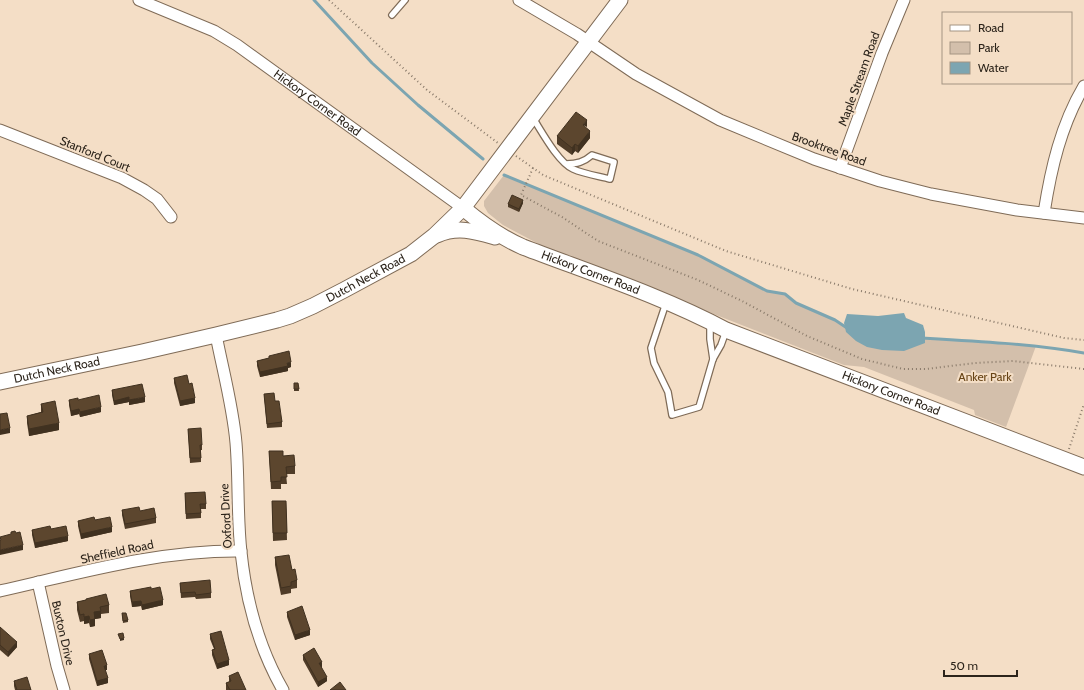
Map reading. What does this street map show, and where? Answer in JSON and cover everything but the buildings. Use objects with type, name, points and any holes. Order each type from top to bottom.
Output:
[{"type":"street","name":"Hickory Corner Road","points":[[140,0],[214,31],[237,45],[463,208],[492,231],[508,241],[666,303],[726,330],[1084,467]]},
{"type":"street","name":"Brooktree Road","points":[[519,0],[588,42],[636,74],[720,120],[814,159],[880,181],[931,194],[972,202],[1084,218]]},
{"type":"street","name":"Dutch Neck Road","points":[[0,382],[216,336],[277,320],[314,306],[411,254],[434,236],[463,208],[620,0]]},
{"type":"street","name":"Maple Stream Road","points":[[840,168],[882,53],[904,0]]},
{"type":"street","points":[[1044,213],[1056,154],[1071,112],[1084,86]]},
{"type":"street","name":"Stanford Court","points":[[0,130],[122,178],[157,199],[170,217]]},
{"type":"street","points":[[434,236],[457,229],[508,241]]},
{"type":"street","name":"Oxford Drive","points":[[216,336],[233,419],[236,442],[241,551],[245,580],[260,641],[282,690]]},
{"type":"street","name":"Sheffield Road","points":[[0,591],[156,557],[205,551],[241,551]]},
{"type":"street","name":"Buxton Drive","points":[[38,582],[64,690]]},
{"type":"lane","points":[[392,15],[405,0]]},
{"type":"lane","points":[[532,116],[548,142],[566,164],[573,169],[610,179],[614,162],[592,155],[585,161],[576,164],[566,164]]},
{"type":"lane","points":[[666,303],[651,348],[654,363],[668,392],[672,415],[699,406],[713,359],[721,345],[726,330]]},
{"type":"lane","points":[[711,322],[710,339],[713,359]]},
{"type":"path","points":[[330,0],[426,90],[507,150],[550,178],[726,251],[748,258],[852,289],[1064,338],[1084,340]]},
{"type":"path","points":[[519,201],[533,168]]},
{"type":"path","points":[[521,195],[562,217],[598,241],[698,280],[742,301],[807,336],[862,359],[903,369],[926,369],[975,363],[1013,361],[1084,368]]},
{"type":"path","points":[[1065,459],[1084,404]]},
{"type":"green space","name":"Anker Park","points":[[504,175],[698,255],[767,291],[785,294],[796,303],[835,320],[857,335],[1036,346],[1006,427],[975,415],[974,410],[864,367],[844,365],[550,250],[503,225],[488,213],[484,206],[484,201]]},
{"type":"water","points":[[904,313],[906,318],[923,325],[925,332],[925,343],[904,351],[882,350],[867,347],[856,341],[846,332],[844,323],[847,314],[878,316]]},
{"type":"waterway","points":[[314,0],[372,63],[418,105],[483,159]]},
{"type":"waterway","points":[[504,175],[698,255],[767,291],[785,294],[796,303],[835,320],[847,328]]},
{"type":"waterway","points":[[923,338],[1024,345],[1084,353]]}]
